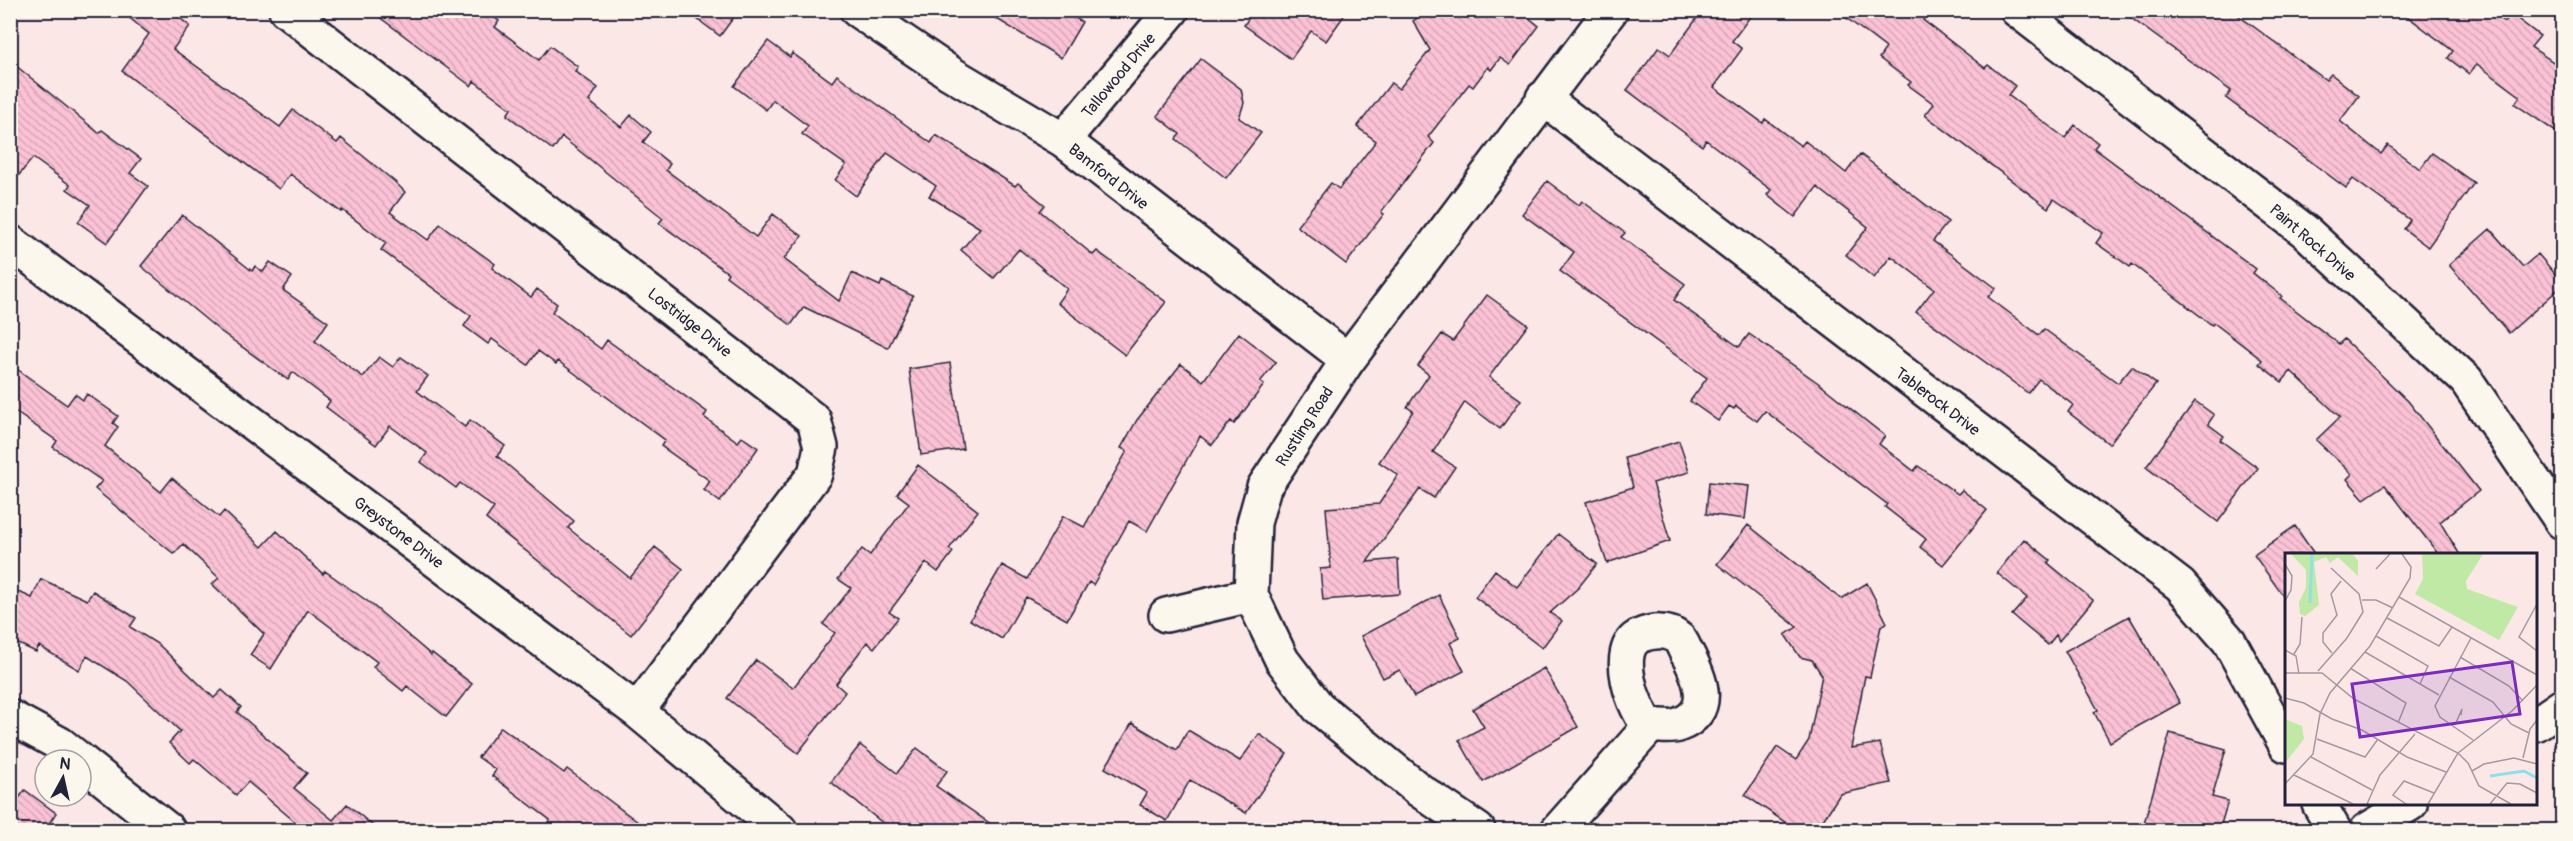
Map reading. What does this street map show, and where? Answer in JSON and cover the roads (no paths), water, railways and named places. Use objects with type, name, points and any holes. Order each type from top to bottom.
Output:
[{"type":"street","name":"Lostridge Drive","points":[[286,10],[814,420],[821,447],[815,474],[637,711]]},
{"type":"street","name":"Bamford Drive","points":[[857,10],[950,74],[1063,140],[1348,360]]},
{"type":"street","name":"Tallowood Drive","points":[[1063,140],[1172,10]]},
{"type":"street","name":"Rustling Road","points":[[1478,831],[1419,790],[1318,707],[1282,660],[1251,595],[1251,551],[1254,524],[1264,487],[1348,360],[1611,10]]},
{"type":"street","name":"Paint Rock Drive","points":[[2017,10],[2306,232],[2466,380],[2562,522]]},
{"type":"street","name":"Tablerock Drive","points":[[1543,98],[2180,585],[2229,641],[2285,744]]},
{"type":"street","name":"Greystone Drive","points":[[10,242],[637,711],[780,831]]},
{"type":"street","points":[[1166,615],[1251,595]]},
{"type":"street","points":[[2537,723],[2562,706]]},
{"type":"street","points":[[10,717],[65,748]]},
{"type":"street","points":[[1558,831],[1650,726]]},
{"type":"street","points":[[93,770],[168,831]]},
{"type":"street","points":[[2320,805],[2334,831]]},
{"type":"street","points":[[2367,831],[2408,805]]}]
